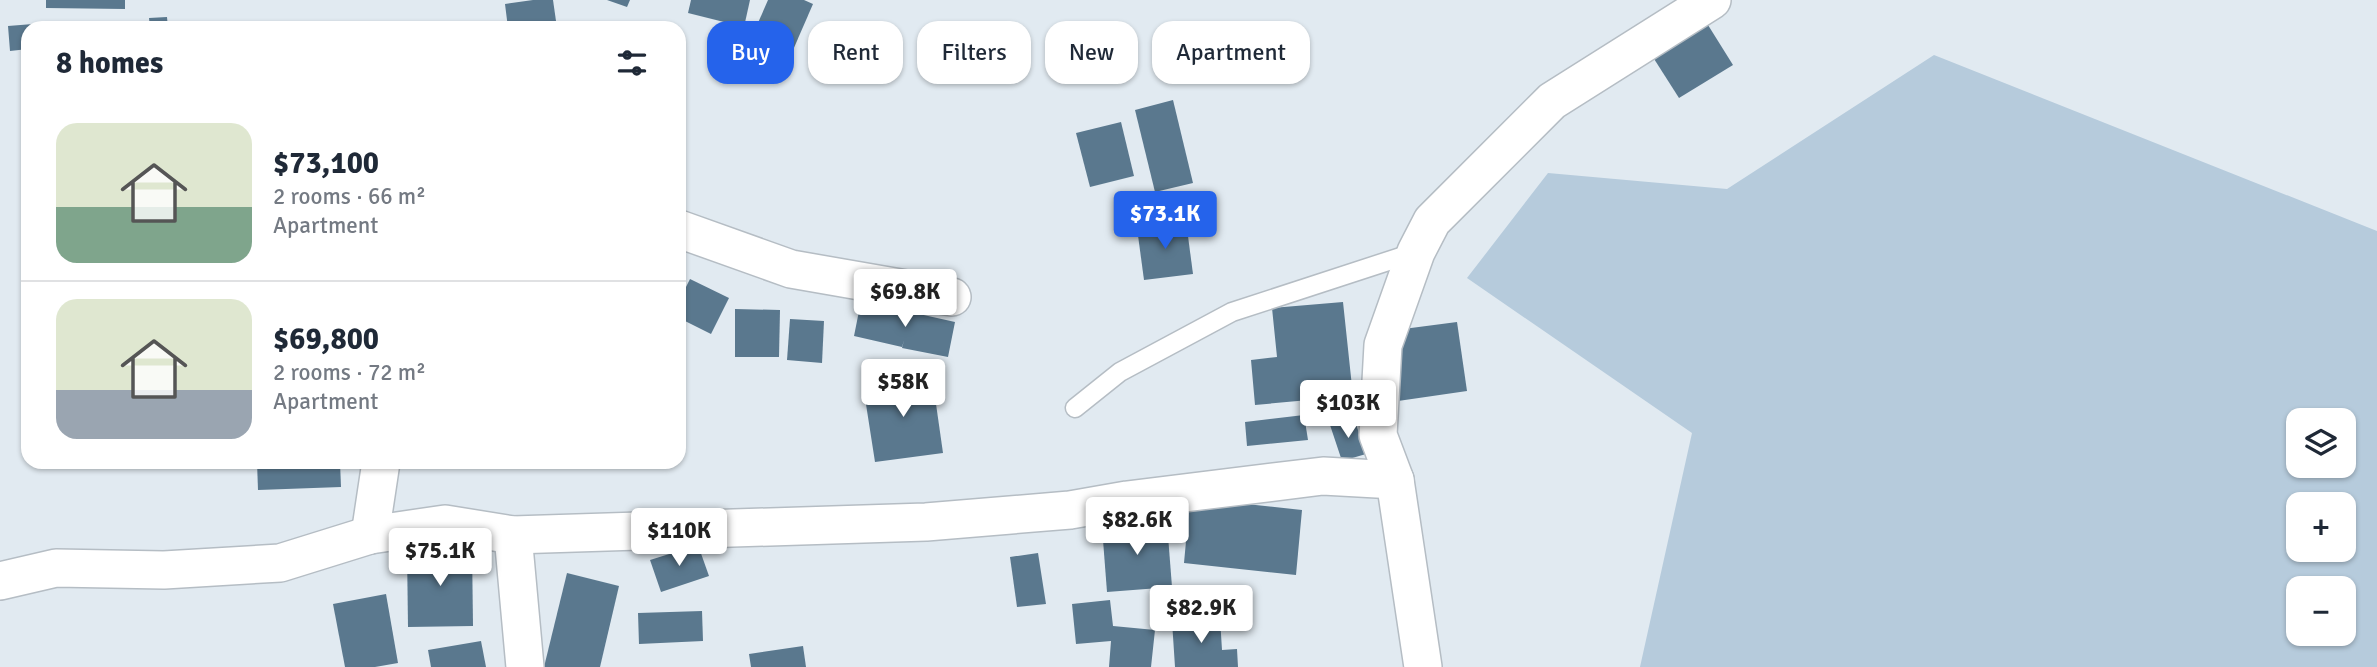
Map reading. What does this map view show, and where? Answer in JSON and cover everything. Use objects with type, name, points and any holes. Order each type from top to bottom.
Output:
[{"type":"street","points":[[1423,667],[1395,480],[1378,435],[1383,345],[1416,252],[1432,221],[1552,101],[1712,0]]},
{"type":"street","points":[[686,232],[791,269],[952,297]]},
{"type":"street","points":[[370,535],[380,469]]},
{"type":"street","points":[[0,582],[57,568],[164,570],[280,563],[370,535],[445,524],[513,535],[926,522],[1070,510],[1127,500],[1323,476],[1395,480]]},
{"type":"street","points":[[513,535],[525,667]]},
{"type":"lane","points":[[1075,408],[1120,372],[1232,312],[1416,252]]},
{"type":"shaded area","points":[[1934,55],[2377,231],[2377,667],[1640,667],[1692,433],[1467,278],[1548,173],[1727,189]]},
{"type":"building","points":[[46,0],[125,0],[125,9],[46,8]]},
{"type":"building","points":[[553,0],[556,21],[507,21],[505,4]]},
{"type":"building","points":[[607,0],[630,0],[627,7]]},
{"type":"building","points":[[691,0],[750,0],[745,21],[720,21],[688,13]]},
{"type":"building","points":[[768,0],[804,0],[813,4],[794,48],[794,21],[759,21]]},
{"type":"building","points":[[167,17],[167,21],[149,21],[149,18]]},
{"type":"building","points":[[1703,17],[1733,65],[1679,98],[1649,51]]},
{"type":"building","points":[[21,25],[21,50],[10,51],[8,26]]},
{"type":"building","points":[[1173,100],[1193,183],[1155,192],[1135,110]]},
{"type":"building","points":[[1121,122],[1134,176],[1090,187],[1076,133]]},
{"type":"building","points":[[1186,221],[1193,274],[1144,280],[1137,228]]},
{"type":"building","points":[[690,279],[729,298],[711,334],[686,322],[686,287]]},
{"type":"building","points":[[861,301],[955,322],[948,357],[902,348],[904,340],[902,347],[854,336]]},
{"type":"building","points":[[1343,302],[1353,396],[1255,405],[1251,360],[1277,357],[1272,308]]},
{"type":"building","points":[[735,309],[780,310],[779,357],[735,357]]},
{"type":"building","points":[[790,319],[824,321],[822,363],[787,360]]},
{"type":"building","points":[[1457,322],[1467,391],[1398,401],[1388,331]]},
{"type":"building","points":[[932,376],[943,453],[875,462],[863,385]]},
{"type":"building","points":[[1304,415],[1308,440],[1247,446],[1245,422]]},
{"type":"building","points":[[1354,418],[1366,454],[1342,461],[1330,425]]},
{"type":"building","points":[[257,469],[340,469],[341,487],[258,490]]},
{"type":"building","points":[[1190,498],[1302,510],[1296,575],[1184,563]]},
{"type":"building","points":[[1167,523],[1172,587],[1107,592],[1102,527]]},
{"type":"building","points":[[698,545],[709,576],[661,592],[650,560]]},
{"type":"building","points":[[472,548],[473,626],[408,627],[407,550]]},
{"type":"building","points":[[1038,553],[1046,604],[1017,607],[1010,557]]},
{"type":"building","points":[[567,573],[619,586],[600,667],[544,667]]},
{"type":"building","points":[[386,594],[398,663],[375,667],[345,667],[333,604]]},
{"type":"building","points":[[1110,600],[1113,626],[1155,630],[1151,667],[1109,667],[1111,641],[1076,644],[1072,604]]},
{"type":"building","points":[[702,611],[703,641],[639,644],[638,613]]},
{"type":"building","points":[[1220,618],[1222,650],[1237,649],[1238,667],[1175,667],[1172,621]]},
{"type":"building","points":[[481,641],[486,667],[431,667],[428,650]]},
{"type":"building","points":[[803,646],[806,667],[751,667],[749,654]]}]
